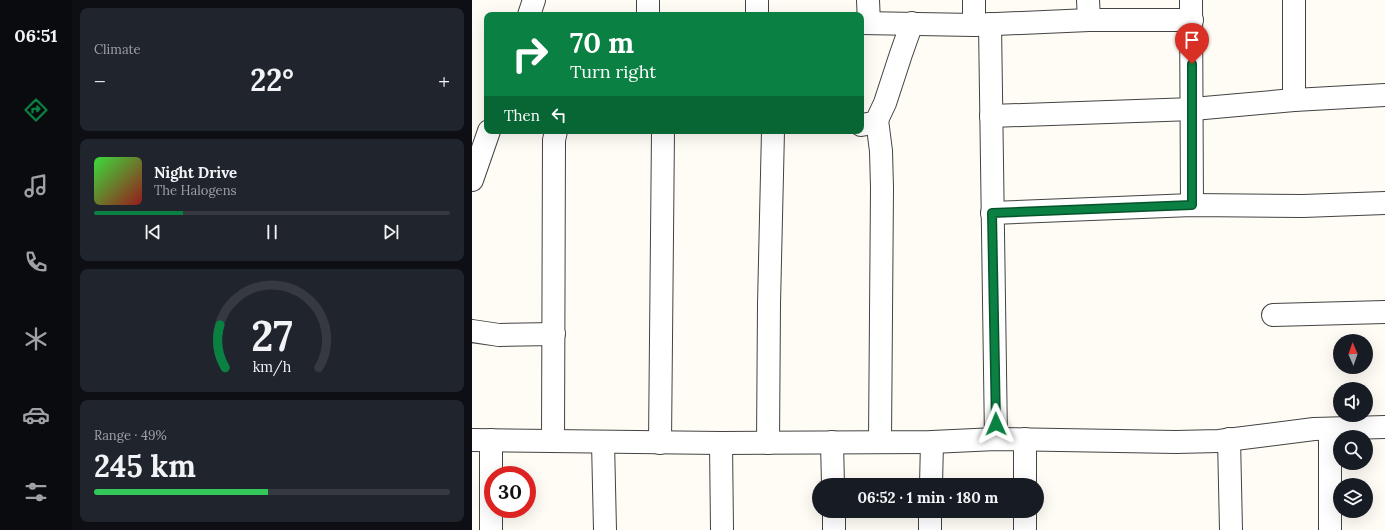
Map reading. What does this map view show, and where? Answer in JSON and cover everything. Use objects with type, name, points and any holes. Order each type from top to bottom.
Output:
[{"type":"street","points":[[530,12],[534,0]]},
{"type":"street","points":[[648,0],[648,12]]},
{"type":"street","points":[[757,0],[757,12]]},
{"type":"street","points":[[868,0],[865,23],[982,24],[1088,10],[1191,10],[1193,108],[1192,205]]},
{"type":"street","points":[[974,0],[982,24],[991,116],[996,439]]},
{"type":"street","points":[[1294,0],[1294,100]]},
{"type":"street","points":[[880,441],[881,152],[869,122],[886,103],[912,23]]},
{"type":"street","points":[[991,116],[1193,108],[1385,95]]},
{"type":"street","points":[[472,180],[488,134]]},
{"type":"street","points":[[553,442],[554,140],[555,134]]},
{"type":"street","points":[[660,443],[663,134]]},
{"type":"street","points":[[768,443],[769,304],[773,134]]},
{"type":"street","points":[[992,213],[1192,205],[1303,206],[1385,203]]},
{"type":"street","points":[[1273,316],[1385,312]]},
{"type":"street","points":[[472,331],[499,335],[554,334]]},
{"type":"street","points":[[491,530],[482,440],[660,443],[932,442],[996,439],[1176,442],[1229,439],[1314,429],[1385,427]]},
{"type":"street","points":[[1330,429],[1330,530]]},
{"type":"street","points":[[1229,439],[1231,530]]},
{"type":"street","points":[[1025,440],[1025,478]]},
{"type":"street","points":[[603,442],[605,530]]},
{"type":"street","points":[[832,442],[833,478]]},
{"type":"street","points":[[931,478],[932,442]]},
{"type":"street","points":[[720,443],[722,530]]},
{"type":"street","points":[[834,518],[834,530]]},
{"type":"street","points":[[930,518],[930,530]]},
{"type":"street","points":[[1024,530],[1025,518]]},
{"type":"route","points":[[996,424],[992,213],[1192,205],[1192,64]]}]
